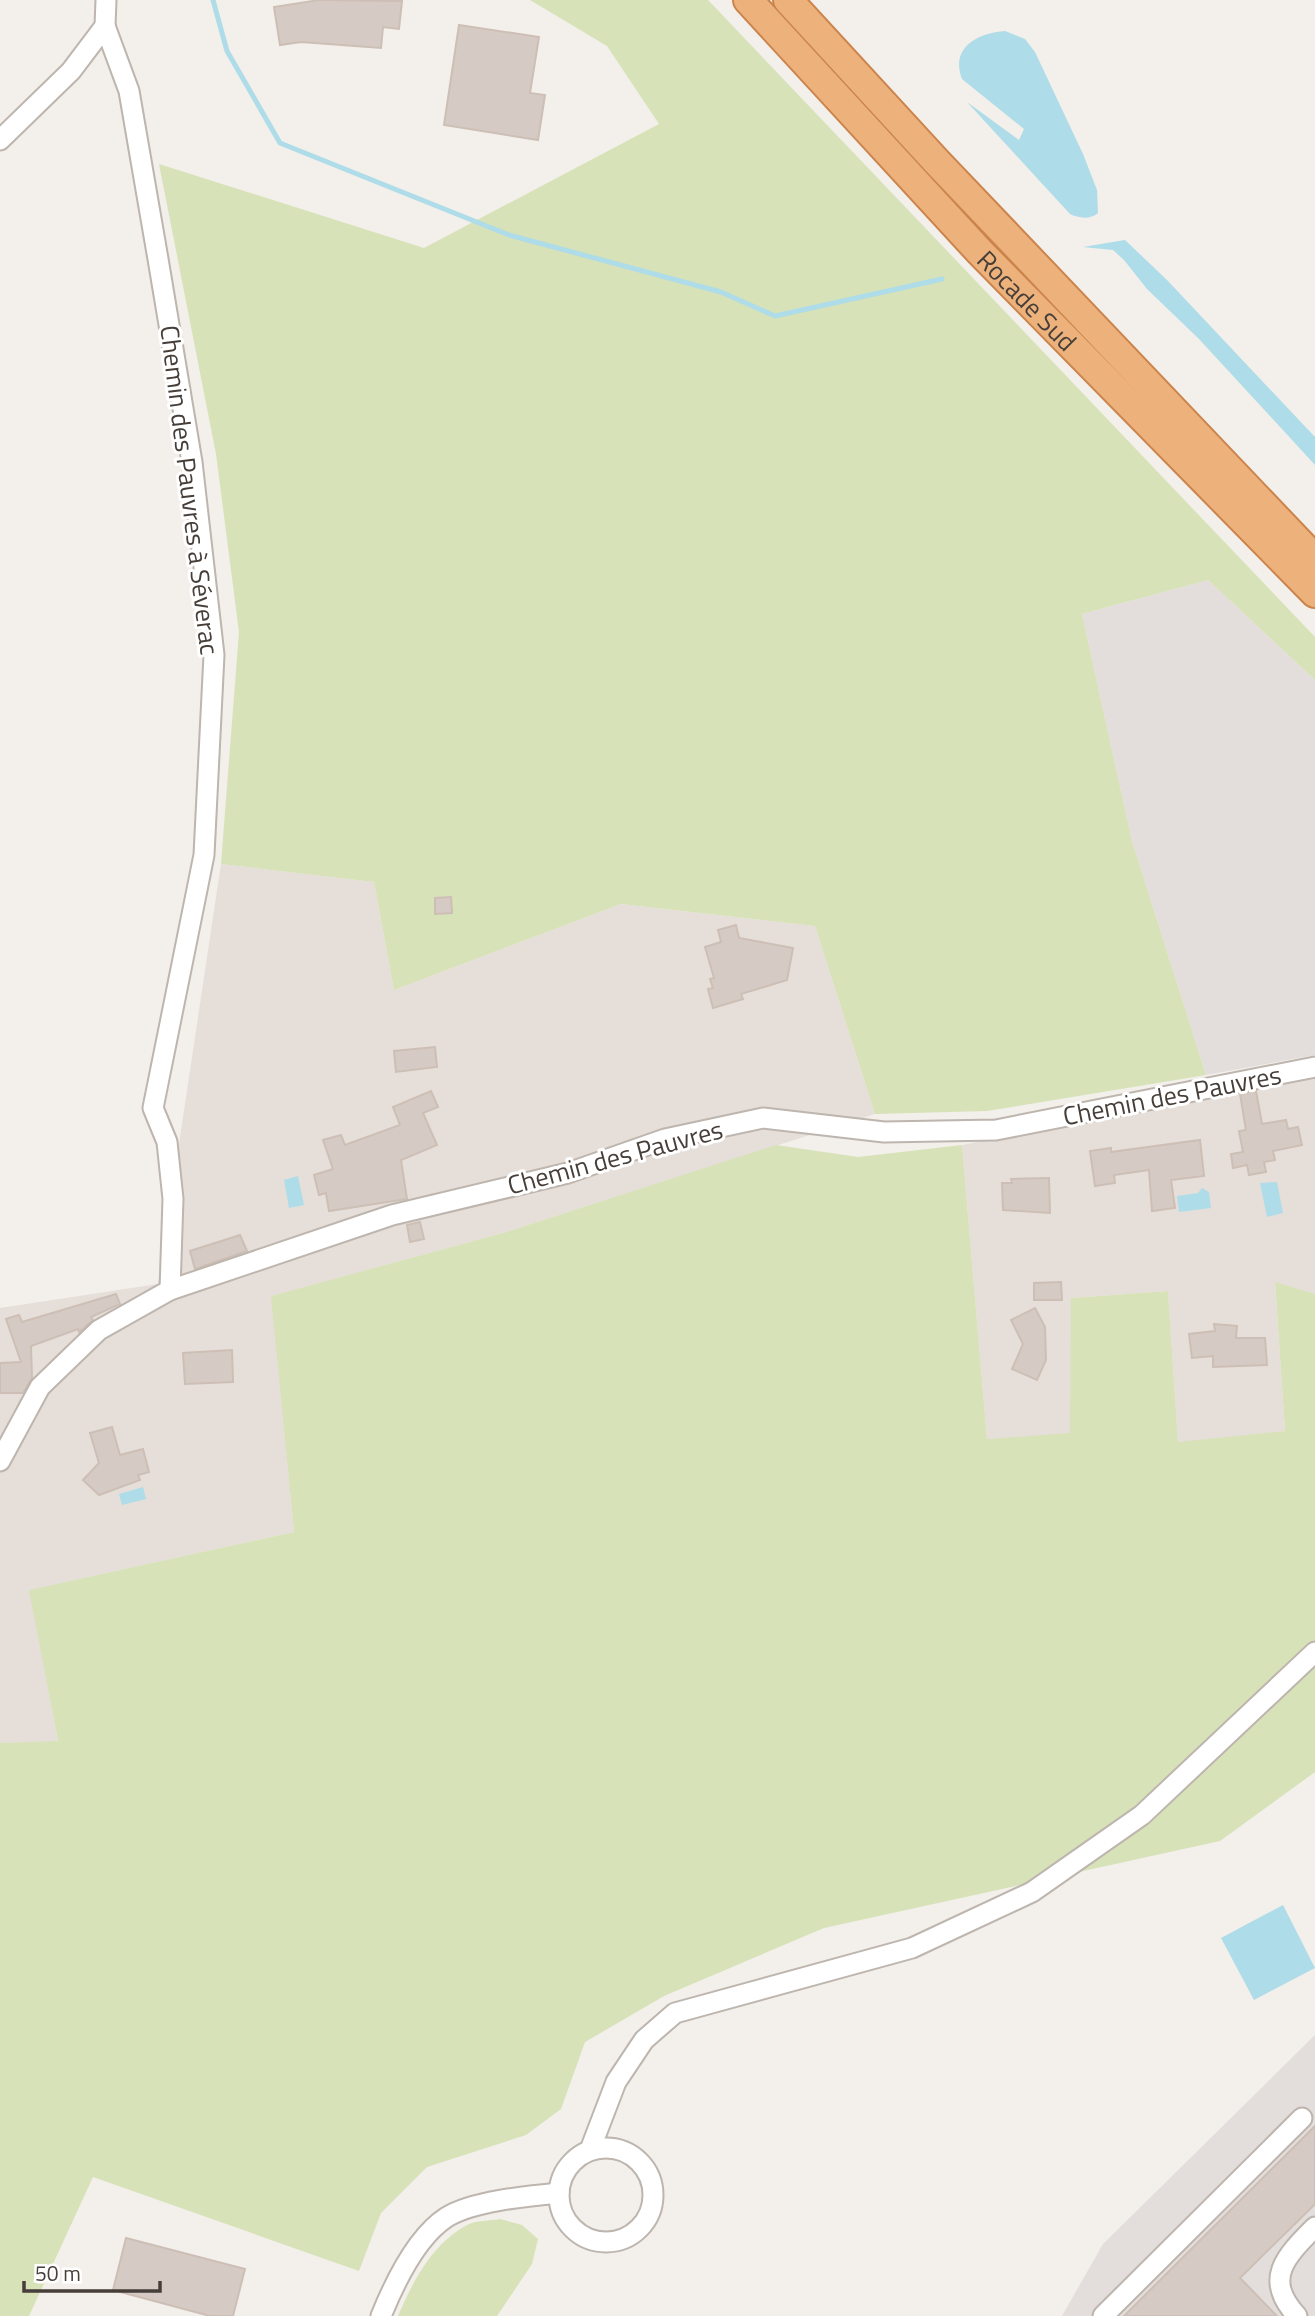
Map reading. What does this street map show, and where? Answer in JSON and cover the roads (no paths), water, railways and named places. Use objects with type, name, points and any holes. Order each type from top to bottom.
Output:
[{"type":"highway","name":"Rocade Sud","points":[[748,0],[979,251],[1315,593]]},
{"type":"highway","name":"Rocade Sud","points":[[788,0],[937,162],[1315,559]]},
{"type":"street","points":[[0,140],[71,71],[105,26],[106,0]]},
{"type":"street","name":"Chemin des Pauvres à Séverac","points":[[105,26],[128,91],[153,233],[192,461],[214,655],[204,855],[153,1108],[167,1142],[173,1199],[170,1290]]},
{"type":"street","name":"Chemin des Pauvres","points":[[0,1461],[40,1387],[99,1330],[170,1290],[392,1215],[568,1172],[665,1139],[763,1118],[884,1132],[996,1130],[1315,1067]]},
{"type":"street","points":[[590,2150],[616,2082],[644,2040],[675,2013],[912,1948],[1032,1892],[1142,1815],[1315,1652]]},
{"type":"street","points":[[610,2098],[615,2148]]},
{"type":"street","points":[[1103,2316],[1302,2118]]},
{"type":"street","points":[[615,2148],[640,2161],[653,2185],[651,2210],[637,2231],[617,2242],[606,2243],[584,2237],[565,2219],[558,2193],[571,2163],[590,2150],[615,2148]]},
{"type":"street","points":[[381,2316],[408,2258],[447,2217],[503,2199],[558,2193]]},
{"type":"street","points":[[1297,2316],[1279,2291],[1278,2277],[1296,2246],[1315,2227]]},
{"type":"water","points":[[1005,31],[1025,39],[1035,52],[1083,154],[1097,190],[1098,213],[1091,217],[1070,214],[967,102],[1019,140],[1024,129],[962,79],[959,68],[963,51],[968,44],[985,35]]},
{"type":"water","points":[[1125,240],[1167,280],[1315,437],[1315,465],[1199,339],[1147,289],[1124,260],[1113,250],[1083,247]]},
{"type":"water","points":[[298,1176],[304,1205],[289,1208],[284,1180]]},
{"type":"water","points":[[1277,1182],[1283,1213],[1267,1217],[1260,1183]]},
{"type":"water","points":[[1202,1188],[1209,1192],[1211,1208],[1179,1212],[1177,1196],[1198,1193]]},
{"type":"water","points":[[143,1487],[146,1499],[122,1505],[119,1494]]},
{"type":"water","points":[[1283,1905],[1315,1968],[1254,2000],[1221,1938]]},
{"type":"waterway","points":[[213,0],[227,51],[280,143],[509,235],[721,292],[775,316],[942,279]]}]
